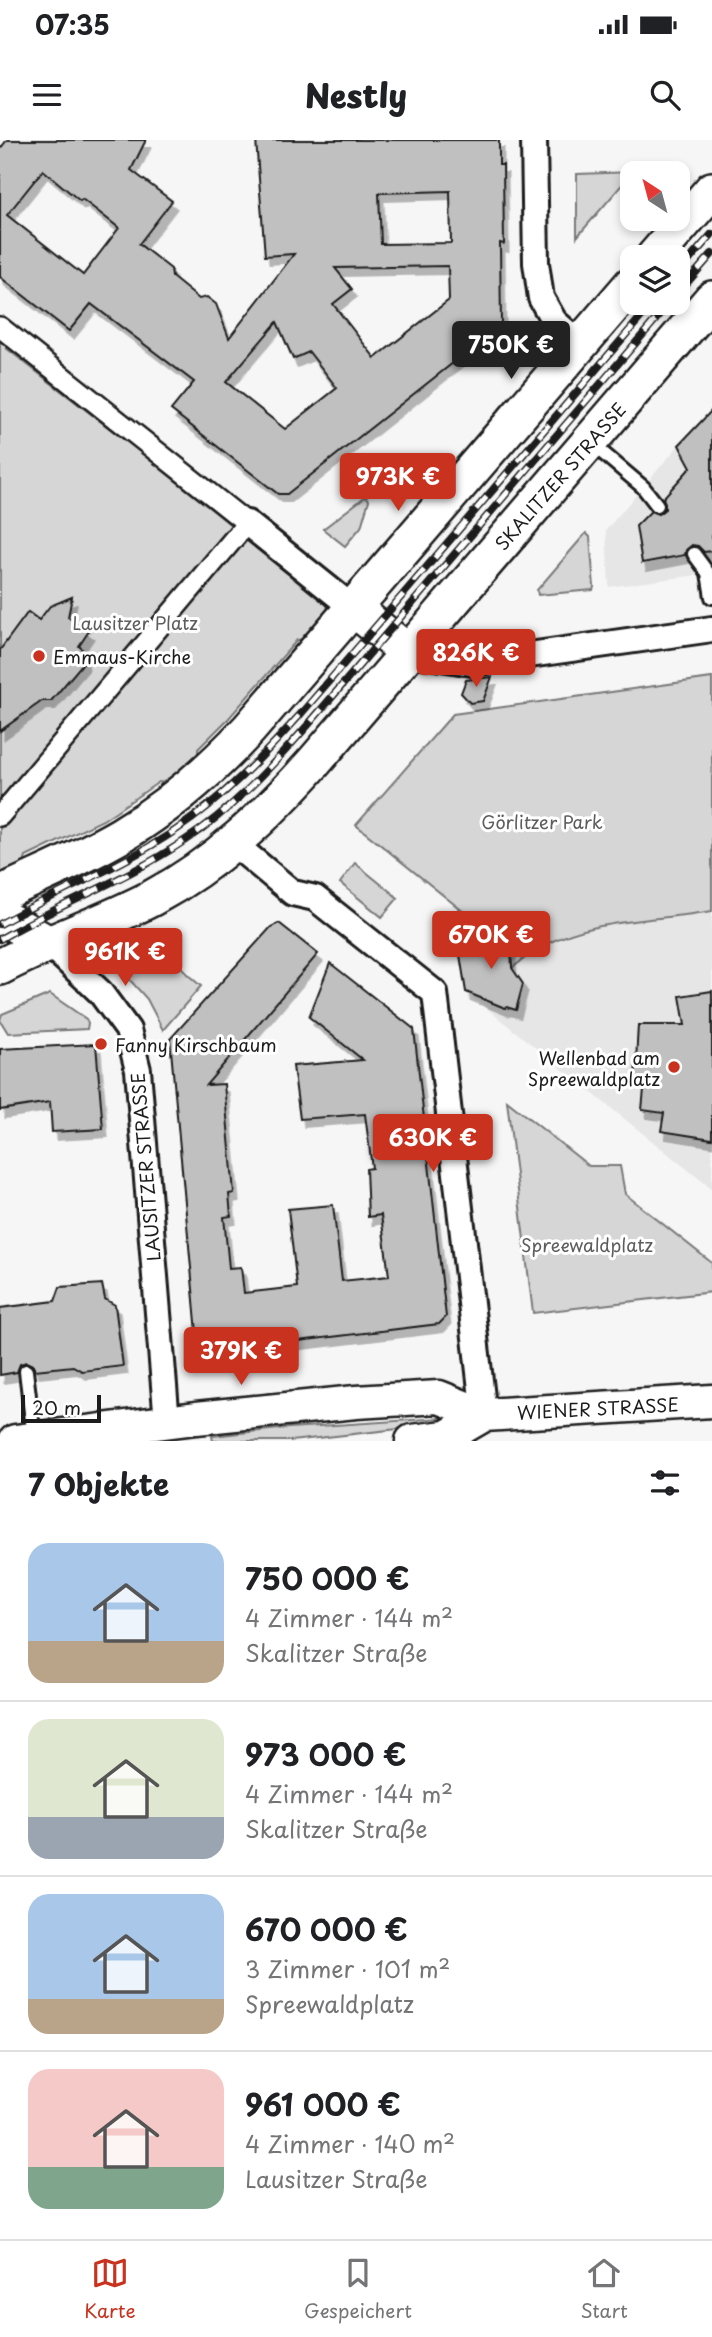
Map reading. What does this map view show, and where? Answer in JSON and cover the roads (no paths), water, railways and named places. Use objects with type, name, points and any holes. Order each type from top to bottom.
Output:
[{"type":"main road","points":[[664,245],[712,190]]},
{"type":"main road","points":[[0,894],[119,837],[179,795],[243,736],[620,298]]},
{"type":"main road","name":"SKALITZER STRASSE","points":[[0,967],[153,897],[233,843],[289,791],[712,299]]},
{"type":"main road","points":[[353,608],[409,653]]},
{"type":"main road","points":[[0,916],[49,944]]},
{"type":"street","points":[[534,140],[536,264],[541,298],[554,321],[580,344]]},
{"type":"street","points":[[0,327],[353,608]]},
{"type":"street","points":[[0,816],[247,523]]},
{"type":"street","points":[[409,653],[472,663],[712,629]]},
{"type":"street","points":[[233,843],[293,893],[315,898],[435,993],[484,1415]]},
{"type":"street","name":"LAUSITZER STRASSE","points":[[49,944],[100,992],[128,1030],[138,1070],[167,1422]]},
{"type":"street","name":"WIENER STRASSE","points":[[28,1440],[167,1422],[439,1396],[484,1415],[712,1401]]},
{"type":"street","name":"WIENER STRASSE","points":[[412,1441],[446,1437],[484,1415]]},
{"type":"lane","points":[[589,442],[643,487],[657,505]]},
{"type":"lane","points":[[694,554],[708,573],[712,597]]},
{"type":"lane","points":[[26,1371],[28,1440]]},
{"type":"railway","points":[[690,259],[712,234]]},
{"type":"railway","points":[[690,279],[712,254]]},
{"type":"railway","points":[[0,924],[155,843],[210,805],[241,777],[299,716],[643,315]]},
{"type":"railway","points":[[0,939],[162,855],[202,829],[250,787],[308,725],[660,315]]},
{"type":"place","name":"Emmaus-Kirche","points":[[39,656]]},
{"type":"place","name":"Fanny Kirschbaum","points":[[101,1044]]},
{"type":"place","name":"Wellenbad am Spreewaldplatz","points":[[674,1067]]},
{"type":"park label","name":"Lausitzer Platz","points":[[135,622]]},
{"type":"park label","name":"Görlitzer Park","points":[[542,821]]},
{"type":"park label","name":"Spreewaldplatz","points":[[587,1244]]}]
